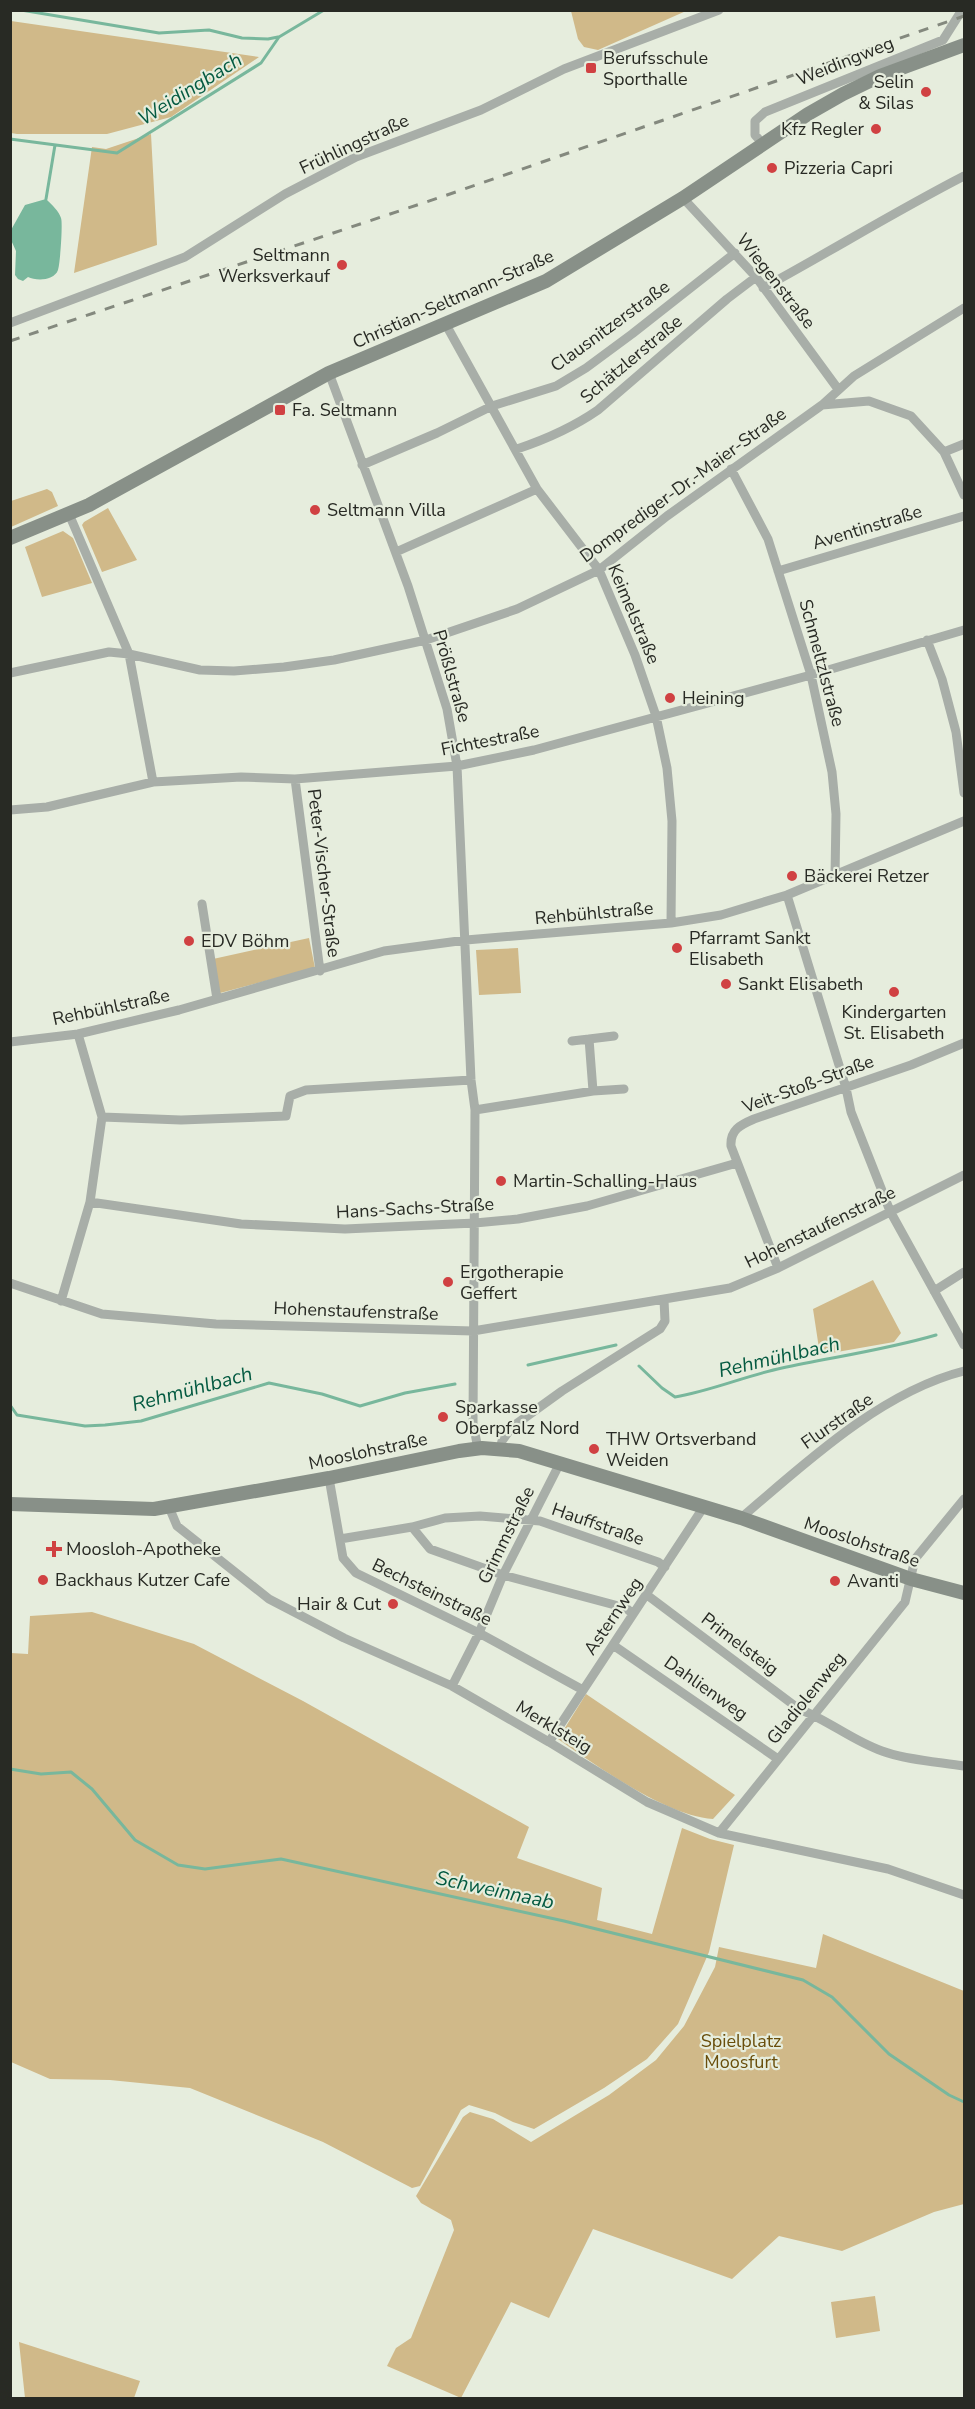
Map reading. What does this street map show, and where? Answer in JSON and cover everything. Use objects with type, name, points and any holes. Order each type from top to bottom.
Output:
[{"type":"main road","name":"Christian-Seltmann-Straße","points":[[10,538],[69,514],[329,373],[546,281],[683,198],[808,114],[843,94],[880,76],[964,45]]},
{"type":"main road","name":"Mooslohstraße","points":[[10,1504],[144,1509],[169,1507],[329,1478],[459,1450],[519,1451],[741,1518],[911,1579],[964,1593]]},
{"type":"street","name":"Frühlingstraße","points":[[10,323],[185,257],[285,194],[357,157],[417,132],[481,110],[585,61],[719,10]]},
{"type":"street","name":"Weidingweg","points":[[764,145],[755,135],[755,121],[765,112],[943,40],[962,10]]},
{"type":"street","points":[[763,288],[855,238],[918,199],[964,176]]},
{"type":"street","name":"Wiegenstraße","points":[[683,198],[756,277],[838,389]]},
{"type":"street","name":"Clausnitzerstraße","points":[[362,465],[437,434],[492,406],[555,386],[586,368],[735,253]]},
{"type":"street","name":"Schätzlerstraße","points":[[517,449],[552,437],[583,420],[756,277]]},
{"type":"street","name":"Domprediger-Dr.-Maier-Straße","points":[[10,673],[109,652],[129,654],[200,670],[234,671],[334,660],[426,640],[517,609],[599,570],[731,469],[822,405],[854,376],[964,308]]},
{"type":"street","name":"Keimelstraße","points":[[445,323],[517,449],[537,489],[599,570],[635,655],[656,716],[667,768],[672,821],[671,923]]},
{"type":"street","name":"Prößlstraße","points":[[329,373],[396,552],[426,640],[447,709],[458,766],[471,1080],[475,1110],[473,1423],[478,1449]]},
{"type":"street","points":[[822,405],[869,401],[911,416],[944,452],[964,495]]},
{"type":"street","points":[[944,452],[964,444]]},
{"type":"street","name":"Schmeltzlstraße","points":[[731,469],[768,539],[811,675],[832,772],[836,814],[835,877]]},
{"type":"street","points":[[396,552],[537,489]]},
{"type":"street","points":[[69,514],[129,654],[153,782]]},
{"type":"street","name":"Aventinstraße","points":[[778,571],[964,516]]},
{"type":"street","name":"Fichtestraße","points":[[10,810],[48,807],[153,782],[241,777],[295,779],[458,766],[534,750],[811,675],[964,630]]},
{"type":"street","points":[[927,640],[960,731],[964,793]]},
{"type":"street","name":"Peter-Vischer-Straße","points":[[295,779],[320,971]]},
{"type":"street","name":"Rehbühlstraße","points":[[10,1042],[78,1034],[217,999],[384,951],[466,940],[671,923],[721,915],[787,895],[835,877],[964,821]]},
{"type":"street","points":[[787,895],[846,1088],[851,1112],[890,1211],[964,1345]]},
{"type":"street","points":[[202,904],[217,999]]},
{"type":"street","points":[[61,1301],[90,1202],[102,1117],[78,1034]]},
{"type":"street","points":[[572,1041],[614,1036]]},
{"type":"street","points":[[589,1039],[593,1091]]},
{"type":"street","name":"Veit-Stoß-Straße","points":[[778,1268],[737,1163],[732,1134],[742,1124],[846,1088],[964,1043]]},
{"type":"street","points":[[102,1117],[181,1120],[286,1116],[290,1096],[306,1090],[471,1080]]},
{"type":"street","points":[[475,1110],[593,1091],[624,1089]]},
{"type":"street","name":"Hans-Sachs-Straße","points":[[90,1202],[241,1224],[345,1229],[475,1223],[518,1219],[587,1206],[737,1163]]},
{"type":"street","name":"Hohenstaufenstraße","points":[[10,1283],[102,1314],[216,1324],[473,1331],[730,1288],[778,1268],[964,1174]]},
{"type":"street","points":[[934,1292],[964,1272]]},
{"type":"street","points":[[500,1450],[502,1441],[512,1427],[562,1391],[660,1329],[664,1321],[664,1300]]},
{"type":"street","name":"Flurstraße","points":[[741,1518],[836,1438],[903,1395],[942,1377],[964,1371]]},
{"type":"street","name":"Grimmstraße","points":[[452,1686],[479,1633],[503,1575],[560,1463]]},
{"type":"street","name":"Bechsteinstraße","points":[[329,1478],[343,1558],[356,1573],[479,1633],[583,1690]]},
{"type":"street","name":"Gladiolenweg","points":[[719,1833],[905,1602],[915,1559],[926,1542],[964,1499]]},
{"type":"street","name":"Merklsteig","points":[[169,1507],[177,1526],[269,1599],[344,1638],[452,1686],[647,1802],[719,1833],[888,1869],[964,1895]]},
{"type":"street","name":"Asternweg","points":[[549,1742],[703,1508]]},
{"type":"street","name":"Hauffstraße","points":[[340,1539],[412,1527],[445,1518],[480,1516],[540,1521],[658,1562],[665,1567]]},
{"type":"street","points":[[412,1527],[430,1549],[503,1575],[626,1608],[633,1614]]},
{"type":"street","name":"Primelsteig","points":[[647,1595],[799,1709],[815,1714],[848,1735],[882,1751],[964,1766]]},
{"type":"street","name":"Dahlienweg","points":[[613,1645],[778,1760]]},
{"type":"green space","points":[[571,10],[686,11],[598,50],[584,47],[578,39]]},
{"type":"green space","points":[[11,21],[259,57],[171,117],[107,134],[17,134],[11,133]]},
{"type":"green space","points":[[151,134],[157,245],[74,273],[92,147],[106,149]]},
{"type":"green space","points":[[47,489],[52,492],[58,506],[11,527],[11,501]]},
{"type":"green space","points":[[108,508],[137,560],[102,572],[82,525]]},
{"type":"green space","points":[[63,531],[73,538],[92,583],[42,597],[25,547]]},
{"type":"green space","points":[[309,938],[315,968],[220,993],[213,959]]},
{"type":"green space","points":[[518,948],[521,993],[479,995],[476,950]]},
{"type":"green space","points":[[873,1280],[901,1333],[894,1342],[820,1355],[813,1309]]},
{"type":"green space","points":[[92,1612],[194,1644],[303,1701],[529,1827],[517,1858],[602,1888],[597,1920],[652,1934],[682,1828],[734,1845],[709,1952],[678,2024],[647,2059],[604,2088],[534,2129],[469,2105],[461,2110],[420,2186],[412,2188],[323,2142],[190,2088],[110,2080],[50,2079],[11,2062],[11,1653],[28,1654],[30,1616]]},
{"type":"green space","points":[[586,1694],[735,1795],[713,1819],[694,1816],[674,1809],[632,1788],[558,1739]]},
{"type":"green space","name":"Spielplatz Moosfurt","points":[[823,1934],[964,1991],[964,2204],[934,2212],[842,2251],[779,2236],[732,2279],[593,2229],[549,2318],[511,2302],[461,2398],[387,2366],[396,2348],[411,2338],[454,2230],[451,2220],[421,2203],[416,2196],[463,2117],[470,2112],[493,2119],[531,2142],[609,2095],[656,2060],[684,2026],[715,1967],[719,1947],[816,1968]]},
{"type":"green space","points":[[875,2296],[880,2331],[836,2338],[831,2302]]},
{"type":"green space","points":[[19,2342],[140,2381],[134,2398],[25,2398]]},
{"type":"shaded area","points":[[46,199],[57,210],[61,218],[58,270],[49,278],[28,277],[23,281],[15,275],[16,251],[11,240],[11,230],[25,205]]},
{"type":"waterway","points":[[21,10],[159,33],[209,30],[242,38],[278,37]]},
{"type":"waterway","name":"Weidingbach","points":[[10,139],[117,153],[261,63],[279,37],[324,10]]},
{"type":"waterway","name":"Weidingbach","points":[[46,199],[55,145]]},
{"type":"waterway","name":"Rehmühlbach","points":[[639,1366],[675,1397],[782,1368],[936,1335]]},
{"type":"waterway","name":"Rehmühlbach","points":[[528,1365],[616,1345]]},
{"type":"waterway","name":"Rehmühlbach","points":[[10,1405],[17,1415],[85,1426],[141,1421],[269,1383],[322,1394],[360,1406],[405,1393],[455,1384]]},
{"type":"waterway","name":"Schweinnaab","points":[[10,1769],[41,1774],[71,1772],[92,1789],[135,1840],[178,1865],[205,1869],[281,1859],[564,1921],[803,1980],[832,1997],[889,2054],[949,2095],[964,2102]]},
{"type":"railway","points":[[10,341],[447,195],[964,16]]},
{"type":"place","name":"Berufsschule Sporthalle","points":[[591,68]]},
{"type":"place","name":"Selin & Silas","points":[[926,92]]},
{"type":"place","name":"Kfz Regler","points":[[876,129]]},
{"type":"place","name":"Pizzeria Capri","points":[[772,168]]},
{"type":"place","name":"Seltmann Werksverkauf","points":[[342,265]]},
{"type":"place","name":"Fa. Seltmann","points":[[280,410]]},
{"type":"place","name":"Seltmann Villa","points":[[315,510]]},
{"type":"place","name":"Heining","points":[[670,698]]},
{"type":"place","name":"Bäckerei Retzer","points":[[792,876]]},
{"type":"place","name":"EDV Böhm","points":[[189,941]]},
{"type":"place","name":"Pfarramt Sankt Elisabeth","points":[[677,948]]},
{"type":"place","name":"Sankt Elisabeth","points":[[726,984]]},
{"type":"place","name":"Kindergarten St. Elisabeth","points":[[894,992]]},
{"type":"place","name":"Martin-Schalling-Haus","points":[[501,1181]]},
{"type":"place","name":"Ergotherapie Geffert","points":[[448,1282]]},
{"type":"place","name":"Sparkasse Oberpfalz Nord","points":[[443,1417]]},
{"type":"place","name":"THW Ortsverband Weiden","points":[[594,1449]]},
{"type":"place","name":"Moosloh-Apotheke","points":[[54,1549]]},
{"type":"place","name":"Backhaus Kutzer Cafe","points":[[43,1580]]},
{"type":"place","name":"Avanti","points":[[835,1581]]},
{"type":"place","name":"Hair & Cut","points":[[393,1604]]}]
